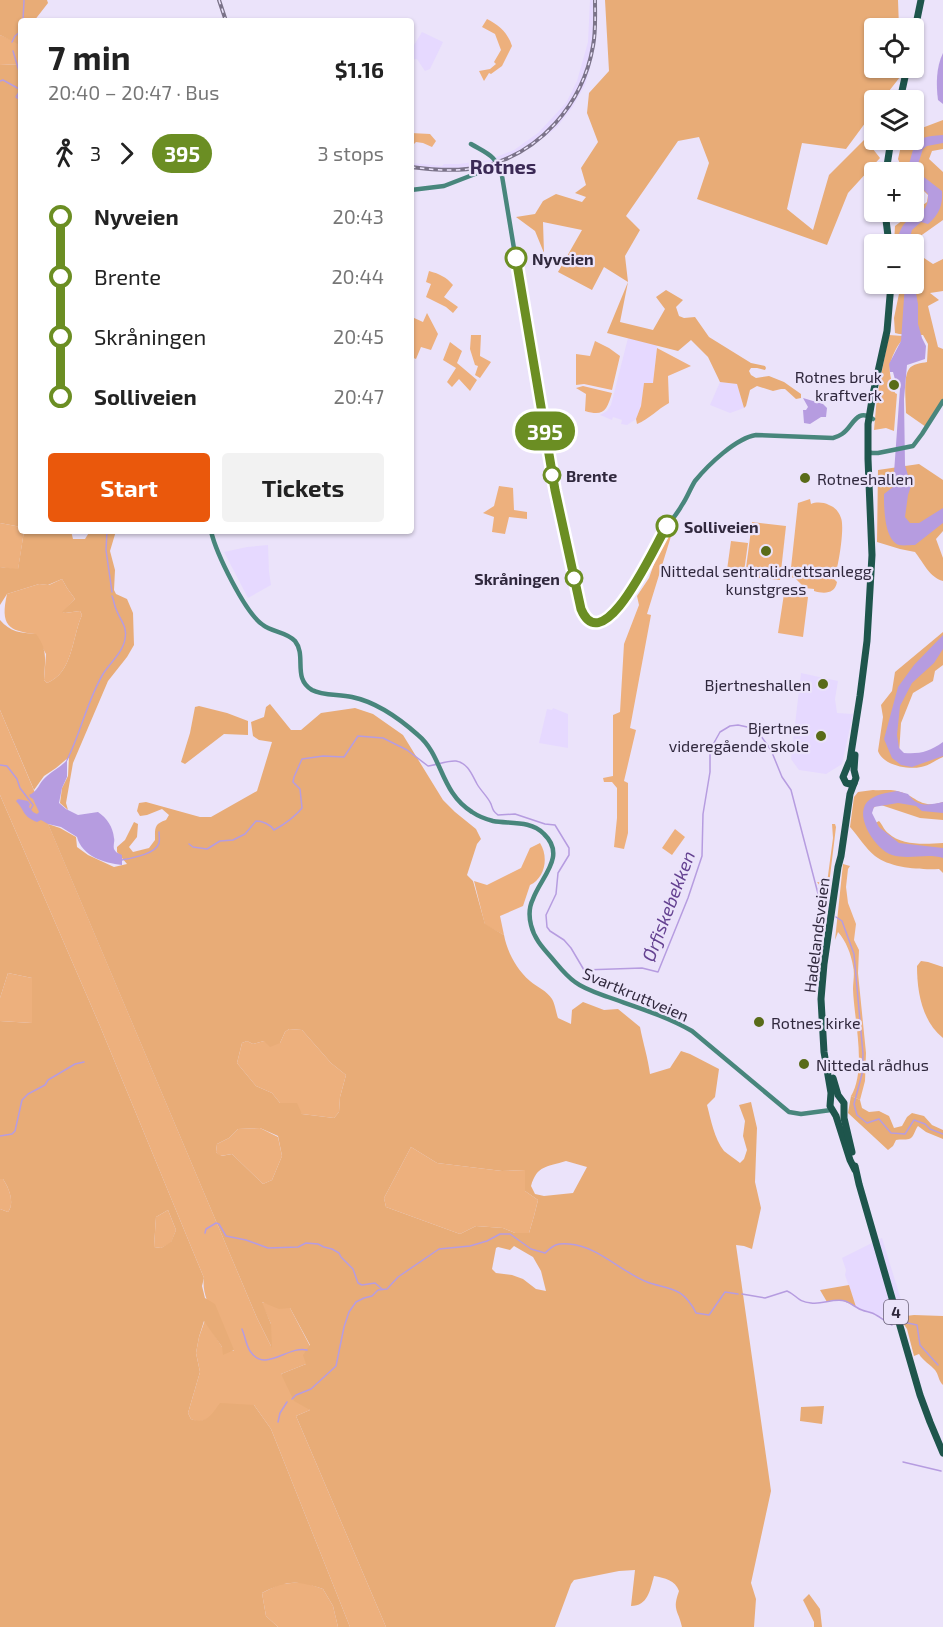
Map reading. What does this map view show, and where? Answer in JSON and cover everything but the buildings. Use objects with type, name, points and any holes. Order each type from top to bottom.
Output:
[{"type":"highway","points":[[917,18],[921,0]]},
{"type":"highway","name":"4","points":[[845,783],[843,778],[850,760],[867,641],[872,544],[870,419],[888,324],[890,294]]},
{"type":"highway","name":"4","points":[[854,783],[856,778],[854,761],[861,708],[860,696]]},
{"type":"highway","points":[[845,773],[849,771],[854,773]]},
{"type":"highway","points":[[845,783],[854,783]]},
{"type":"highway","name":"Hadelandsveien","points":[[845,783],[846,795],[823,980],[821,1015],[833,1105],[855,1170]]},
{"type":"highway","name":"Hadelandsveien","points":[[838,867],[850,794],[854,783]]},
{"type":"highway","name":"4","points":[[833,1105],[844,1103],[843,1109]]},
{"type":"highway","points":[[833,1105],[839,1112],[843,1109]]},
{"type":"highway","name":"Hadelandsveien","points":[[843,1109],[855,1170],[920,1395],[943,1453]]},
{"type":"street","points":[[471,144],[491,155],[499,166],[503,179],[555,490],[581,609],[587,619],[596,622],[603,621],[623,603],[660,537],[682,506],[693,485],[733,445],[743,438],[756,435],[833,438],[845,432],[859,416],[870,419]]},
{"type":"street","points":[[414,190],[444,186],[499,166]]},
{"type":"street","points":[[870,452],[911,447],[943,401]]},
{"type":"street","name":"Svartkruttveien","points":[[212,534],[219,556],[251,615],[265,627],[288,636],[296,643],[300,673],[305,684],[315,692],[351,696],[376,706],[425,742],[455,797],[474,813],[494,821],[533,827],[542,832],[550,841],[553,850],[552,861],[532,899],[530,921],[540,944],[571,979],[588,989],[692,1031],[789,1112],[801,1114],[833,1105]]},
{"type":"shaded area","points":[[0,0],[47,0],[48,3],[36,18],[18,18],[18,44],[0,35]]},
{"type":"shaded area","points":[[590,0],[597,0],[595,43],[585,85],[572,108],[557,127],[546,136],[518,155],[485,167],[456,171],[414,168],[414,163],[442,166],[489,160],[514,150],[538,133],[566,103],[577,81],[588,42]]},
{"type":"shaded area","points":[[605,0],[898,0],[899,18],[864,18],[864,78],[899,78],[890,90],[864,90],[864,125],[846,149],[802,143],[787,209],[813,230],[829,175],[864,140],[864,150],[874,150],[880,158],[876,162],[864,162],[864,176],[848,193],[827,245],[697,199],[709,163],[699,137],[678,141],[626,216],[640,230],[625,256],[628,282],[604,267],[592,290],[558,272],[582,230],[543,222],[544,253],[535,231],[516,217],[535,214],[543,201],[556,194],[582,202],[586,197],[575,193],[586,185],[581,168],[598,142],[587,113],[589,93],[609,71]]},
{"type":"shaded area","points":[[487,19],[503,30],[512,46],[502,66],[491,74],[489,73],[484,81],[479,71],[490,69],[496,64],[494,62],[501,50],[495,34],[482,27]]},
{"type":"shaded area","points":[[422,32],[443,42],[430,69],[425,71],[417,59],[414,60],[414,45]]},
{"type":"shaded area","points":[[0,35],[18,43],[18,64],[0,65]]},
{"type":"shaded area","points":[[943,53],[943,104],[938,100],[937,82]]},
{"type":"shaded area","points":[[18,64],[18,526],[0,523],[0,65]]},
{"type":"shaded area","points":[[943,120],[943,149],[932,151],[929,159],[943,172],[943,220],[923,234],[895,234],[895,226],[900,222],[924,222],[924,204],[927,202],[928,195],[924,191],[924,162],[899,162],[898,159],[900,150],[924,150],[924,127]]},
{"type":"shaded area","points":[[414,133],[430,134],[436,141],[432,147],[416,142],[414,144]]},
{"type":"shaded area","points":[[943,135],[943,143],[924,148],[924,138]]},
{"type":"shaded area","points":[[913,150],[923,150],[919,162],[909,162]]},
{"type":"shaded area","points":[[924,177],[942,191],[940,209],[928,224],[921,222],[924,222],[924,209],[928,201],[928,194],[924,190]]},
{"type":"shaded area","points":[[921,222],[911,234],[900,234],[904,224]]},
{"type":"shaded area","points":[[924,258],[933,264],[943,259],[943,291],[930,293],[939,300],[928,306],[938,347],[943,349],[943,400],[926,427],[906,413],[905,390],[910,367],[927,362],[928,344],[923,335],[895,333],[894,318],[899,294],[924,294]]},
{"type":"shaded area","points":[[429,271],[442,276],[453,285],[444,297],[458,307],[453,313],[426,297],[431,284],[426,282]]},
{"type":"shaded area","points":[[628,282],[620,322],[653,330],[665,309],[656,297],[666,290],[683,300],[676,307],[679,316],[695,317],[709,337],[751,363],[765,366],[765,370],[751,368],[749,371],[751,375],[756,378],[769,376],[784,382],[801,394],[801,398],[796,399],[785,389],[773,391],[757,386],[750,390],[744,408],[737,384],[720,382],[708,357],[691,340],[678,351],[607,333]]},
{"type":"shaded area","points":[[904,294],[916,294],[918,324],[926,346],[925,359],[907,365],[904,399],[905,465],[911,486],[905,517],[910,523],[919,523],[943,508],[943,523],[915,545],[899,545],[894,542],[890,537],[885,515],[884,494],[893,487],[900,388],[897,387],[893,372],[890,372],[889,364],[901,341]]},
{"type":"shaded area","points":[[427,313],[438,334],[431,350],[421,347],[416,359],[414,358],[414,318],[423,322]]},
{"type":"shaded area","points":[[471,335],[481,335],[480,356],[491,362],[480,378],[475,375],[478,366],[475,365],[470,349]]},
{"type":"shaded area","points":[[889,335],[903,336],[890,366],[897,394],[894,431],[886,428],[874,430],[877,396]]},
{"type":"shaded area","points":[[628,338],[657,345],[653,384],[644,383],[641,406],[636,419],[627,425],[621,424],[622,420],[613,417],[612,420],[600,415],[611,405]]},
{"type":"shaded area","points":[[595,341],[620,356],[612,390],[584,384],[576,385],[576,354],[590,356]]},
{"type":"shaded area","points":[[450,342],[462,351],[457,363],[477,380],[470,391],[459,379],[452,387],[447,382],[456,368],[443,360]]},
{"type":"shaded area","points":[[657,348],[691,366],[668,376],[669,403],[637,424],[636,419],[641,406],[644,383],[653,383]]},
{"type":"shaded area","points":[[720,382],[737,384],[744,408],[730,413],[710,405]]},
{"type":"shaded area","points":[[583,386],[612,393],[604,411],[591,413],[585,411],[586,394],[576,388]]},
{"type":"shaded area","points":[[803,398],[823,404],[827,408],[826,417],[821,417],[810,424],[804,423],[803,410],[808,407]]},
{"type":"shaded area","points":[[919,464],[943,480],[943,531],[936,539],[943,558],[943,581],[931,573],[915,552],[877,542],[878,470]]},
{"type":"shaded area","points":[[499,486],[513,488],[514,510],[527,512],[527,519],[509,517],[505,534],[492,532],[494,517],[483,513],[494,506]]},
{"type":"shaded area","points":[[810,499],[811,504],[822,503],[833,507],[842,523],[834,579],[837,582],[834,589],[825,593],[805,588],[795,578],[790,577],[798,503]]},
{"type":"shaded area","name":"Nittedal sentralidrettsanlegg kunstgress","points":[[752,522],[786,526],[780,580],[745,576]]},
{"type":"shaded area","points":[[0,523],[18,526],[18,534],[24,534],[18,570],[0,567]]},
{"type":"shaded area","points":[[667,533],[672,533],[647,614],[651,615],[630,728],[636,730],[624,781],[628,783],[628,833],[624,849],[614,847],[617,788],[612,782],[604,782],[603,778],[613,776],[613,715],[620,712],[624,644],[639,605],[637,596],[649,578]]},
{"type":"shaded area","points":[[24,534],[72,534],[73,539],[85,539],[88,534],[115,534],[110,551],[115,570],[114,590],[116,594],[127,599],[133,613],[134,645],[108,681],[73,763],[66,803],[68,810],[60,803],[62,788],[68,776],[69,757],[44,776],[34,790],[0,710],[0,620],[16,631],[36,634],[44,650],[44,680],[47,683],[56,678],[67,663],[82,615],[80,611],[62,612],[75,599],[62,579],[48,585],[39,584],[7,594],[0,605],[0,567],[18,569]]},
{"type":"shaded area","points":[[731,541],[748,543],[744,572],[727,570]]},
{"type":"shaded area","points":[[268,545],[271,585],[248,598],[224,552]]},
{"type":"shaded area","points":[[62,579],[75,599],[63,612],[80,611],[82,615],[67,663],[56,678],[47,683],[44,680],[46,654],[35,634],[18,631],[8,624],[5,604],[7,594],[39,584],[49,585]]},
{"type":"shaded area","points":[[784,594],[808,597],[803,637],[778,633]]},
{"type":"shaded area","points":[[943,632],[943,665],[935,671],[933,681],[913,693],[901,723],[899,754],[915,760],[943,749],[943,757],[921,767],[909,768],[890,763],[878,751],[883,717],[881,705],[892,691],[895,672]]},
{"type":"shaded area","points":[[943,635],[943,649],[934,663],[912,683],[900,706],[897,735],[899,748],[904,753],[924,752],[943,742],[943,756],[912,767],[901,765],[892,758],[884,739],[898,687],[914,665]]},
{"type":"shaded area","name":"Bjertnes videregående skole","points":[[801,673],[838,681],[835,699],[837,713],[853,714],[842,764],[826,774],[799,770],[791,759]]},
{"type":"shaded area","points":[[270,704],[291,730],[301,730],[321,713],[355,708],[373,714],[403,735],[443,800],[476,829],[481,839],[477,844],[467,875],[473,881],[485,924],[504,935],[516,965],[530,981],[550,996],[558,1018],[571,1024],[572,1010],[583,1002],[604,1010],[618,1009],[640,1027],[650,1074],[670,1068],[681,1051],[719,1069],[715,1097],[707,1105],[713,1129],[721,1146],[740,1163],[747,1150],[743,1136],[745,1121],[739,1105],[751,1102],[757,1128],[755,1182],[761,1208],[752,1249],[736,1245],[771,1491],[751,1583],[756,1599],[754,1627],[682,1627],[676,1606],[679,1591],[677,1587],[669,1580],[654,1576],[645,1600],[631,1606],[635,1570],[574,1580],[555,1627],[386,1627],[296,1416],[310,1410],[294,1401],[281,1374],[306,1364],[303,1355],[310,1345],[290,1308],[279,1309],[262,1302],[271,1324],[272,1348],[257,1318],[48,824],[76,837],[77,847],[88,855],[114,867],[127,864],[117,852],[117,847],[125,840],[134,822],[138,824],[137,837],[129,847],[133,852],[149,848],[155,840],[157,825],[166,820],[169,815],[162,809],[140,816],[137,811],[139,803],[146,802],[200,817],[211,817],[257,791],[272,742],[259,740],[253,736],[251,722],[264,717],[266,707]],"holes":[[[289,1029],[302,1030],[331,1063],[346,1075],[340,1097],[339,1112],[334,1118],[302,1114],[297,1103],[280,1103],[272,1093],[256,1086],[237,1063],[242,1043],[247,1041],[253,1044],[264,1041],[270,1047],[280,1043]],[[260,1128],[278,1136],[282,1156],[272,1180],[263,1184],[232,1154],[221,1156],[216,1152],[217,1144],[229,1138],[238,1129]],[[411,1147],[437,1163],[502,1171],[525,1170],[525,1191],[538,1200],[529,1233],[515,1233],[503,1228],[476,1226],[460,1234],[386,1207],[384,1198]],[[566,1161],[587,1167],[573,1193],[544,1196],[535,1194],[531,1186],[536,1174],[544,1168]],[[514,1246],[533,1257],[541,1271],[546,1291],[536,1289],[523,1279],[512,1275],[496,1273],[492,1269],[498,1247],[510,1250]]]},
{"type":"shaded area","points":[[199,706],[248,721],[248,735],[224,734],[185,764],[181,762],[195,707]]},
{"type":"shaded area","points":[[553,708],[568,714],[568,748],[539,743],[547,709],[552,710]]},
{"type":"shaded area","points":[[0,710],[257,1318],[271,1346],[271,1324],[261,1302],[290,1308],[310,1346],[306,1364],[281,1374],[310,1410],[296,1416],[386,1627],[350,1627],[271,1429],[254,1405],[198,1422],[191,1419],[188,1413],[200,1372],[196,1353],[205,1320],[222,1347],[234,1351],[209,1305],[205,1295],[204,1278],[100,1026],[0,795]]},
{"type":"shaded area","points":[[67,760],[67,777],[59,803],[78,815],[98,812],[104,817],[112,830],[114,849],[122,855],[122,865],[101,860],[89,854],[77,837],[61,827],[41,820],[37,822],[32,820],[26,816],[16,801],[18,799],[28,801],[29,807],[37,814],[39,812],[29,795],[44,778]]},
{"type":"shaded area","points":[[897,791],[923,803],[943,802],[943,820],[920,818],[878,804],[867,814],[870,826],[879,821],[887,832],[900,840],[914,843],[943,843],[943,873],[939,869],[897,866],[881,860],[865,846],[850,827],[854,797],[858,792]]},
{"type":"shaded area","points":[[897,791],[908,794],[920,803],[943,802],[943,813],[922,811],[916,806],[898,803],[874,807],[872,813],[879,827],[899,843],[943,848],[943,858],[892,855],[874,840],[865,824],[864,808],[867,802],[874,797]]},
{"type":"shaded area","points":[[0,795],[100,1026],[204,1278],[202,1286],[205,1298],[215,1304],[234,1350],[223,1355],[222,1347],[204,1321],[196,1353],[200,1372],[188,1413],[191,1419],[201,1421],[208,1417],[220,1403],[254,1405],[271,1429],[350,1627],[338,1627],[333,1606],[323,1589],[292,1583],[262,1593],[266,1616],[278,1627],[0,1627],[0,1209],[8,1212],[11,1200],[3,1179],[0,1179],[0,1021],[32,1023],[32,978],[8,973],[0,998]],"holes":[[[168,1210],[176,1230],[171,1242],[161,1248],[154,1247],[156,1217]]]},
{"type":"shaded area","points":[[832,824],[836,827],[826,909],[823,905],[826,894],[817,882],[827,883],[833,838]]},
{"type":"shaded area","points":[[675,829],[685,837],[672,855],[662,848]]},
{"type":"shaded area","points":[[540,843],[544,854],[544,867],[539,877],[530,885],[523,906],[500,916],[504,935],[485,925],[474,881],[487,885],[521,868],[530,848]]},
{"type":"shaded area","points":[[843,864],[850,866],[846,887],[848,903],[856,924],[854,940],[859,950],[858,973],[866,1053],[865,1081],[860,1100],[851,1096],[856,1085],[859,1058],[853,989],[854,969],[848,948],[838,932],[835,940]]},
{"type":"shaded area","points":[[921,961],[943,967],[943,1038],[930,1023],[922,1005],[917,966]]},
{"type":"shaded area","points":[[8,973],[32,978],[32,1023],[0,1021],[0,998]]},
{"type":"shaded area","points":[[289,1029],[302,1030],[331,1063],[346,1075],[340,1097],[339,1112],[334,1118],[302,1114],[287,1104],[280,1103],[272,1093],[256,1086],[237,1063],[242,1043],[247,1041],[253,1044],[264,1041],[280,1043]]},
{"type":"shaded area","points":[[851,1096],[860,1100],[862,1108],[869,1112],[879,1111],[889,1116],[894,1128],[902,1126],[912,1113],[924,1116],[932,1125],[943,1130],[943,1139],[918,1126],[911,1138],[896,1140],[888,1150],[848,1113]]},
{"type":"shaded area","points":[[260,1128],[278,1137],[282,1156],[272,1180],[263,1184],[232,1154],[220,1156],[216,1152],[217,1144],[229,1138],[238,1129]]},
{"type":"shaded area","points":[[411,1147],[437,1163],[502,1171],[525,1170],[525,1191],[538,1200],[529,1233],[515,1233],[503,1228],[476,1226],[460,1234],[386,1207],[384,1198]]},
{"type":"shaded area","points":[[0,1179],[3,1179],[10,1196],[11,1204],[8,1212],[0,1209]]},
{"type":"shaded area","points":[[168,1210],[176,1230],[171,1243],[161,1248],[154,1247],[156,1217]]},
{"type":"shaded area","points":[[882,1238],[906,1316],[892,1320],[856,1307],[842,1258]]},
{"type":"shaded area","points":[[849,1285],[856,1307],[839,1300],[827,1302],[820,1290]]},
{"type":"shaded area","points":[[906,1316],[943,1316],[943,1385],[933,1368],[919,1354],[914,1356],[907,1329],[903,1323]]},
{"type":"shaded area","points":[[824,1406],[822,1424],[800,1421],[801,1407]]},
{"type":"shaded area","points":[[303,1582],[323,1589],[333,1606],[338,1627],[278,1627],[266,1616],[262,1593],[280,1584]]},
{"type":"shaded area","points":[[809,1594],[820,1609],[822,1627],[814,1627],[814,1622],[803,1600]]},
{"type":"waterway","points":[[23,18],[24,0]]},
{"type":"waterway","points":[[12,42],[18,34]]},
{"type":"waterway","points":[[13,51],[18,68]]},
{"type":"waterway","name":"Ørfiskebekken","points":[[0,81],[3,80],[18,88]]},
{"type":"waterway","name":"Ørfiskebekken","points":[[18,94],[16,97],[18,98]]},
{"type":"waterway","name":"Ørfiskebekken","points":[[107,534],[106,550],[112,592]]},
{"type":"waterway","name":"Ørfiskebekken","points":[[67,760],[97,684],[124,644],[125,627],[112,596]]},
{"type":"waterway","name":"Ørfiskebekken","points":[[189,844],[193,847],[207,849],[220,841],[233,840],[245,834],[256,821],[266,823],[274,830],[302,808],[300,789],[293,782],[302,759],[323,756],[344,757],[358,736],[383,738],[407,750],[428,766],[453,761],[464,764],[498,815],[515,814],[555,825],[569,848],[569,855],[558,873],[556,894],[546,915],[547,927],[571,948],[584,970],[642,968],[658,972],[688,898],[702,856],[703,814],[710,772],[710,750],[720,732],[730,726],[738,725],[758,732],[771,750],[782,777],[791,790],[824,912]]},
{"type":"waterway","points":[[0,765],[7,766],[17,779],[20,788],[33,805],[31,809]]},
{"type":"waterway","name":"Ørfiskebekken","points":[[122,860],[143,855],[157,847],[159,832]]},
{"type":"waterway","name":"Ørfiskebekken","points":[[836,917],[842,921],[854,954],[863,1054],[862,1074],[854,1104],[857,1115],[867,1123],[879,1119],[891,1133],[905,1134],[914,1120],[943,1134]]},
{"type":"waterway","points":[[0,1136],[12,1134],[15,1131],[22,1100],[28,1094],[75,1064],[84,1062]]},
{"type":"waterway","points":[[205,1233],[206,1229],[216,1223],[226,1236],[268,1248],[298,1247],[306,1243],[318,1244],[339,1253],[353,1269],[358,1283],[362,1285],[375,1283],[382,1289]]},
{"type":"waterway","points":[[292,1399],[311,1389],[336,1366],[344,1327],[349,1312],[356,1302],[372,1296],[378,1290],[387,1289],[398,1277],[439,1249],[470,1246],[500,1234],[510,1234],[531,1249],[545,1253],[558,1244],[590,1249],[637,1278],[681,1293],[696,1313],[709,1315],[725,1292],[738,1294]]},
{"type":"waterway","points":[[742,1294],[765,1298],[787,1291],[806,1302],[845,1301],[892,1325]]},
{"type":"waterway","points":[[903,1322],[917,1325],[920,1345],[938,1365]]},
{"type":"waterway","points":[[242,1329],[250,1351],[263,1360],[292,1351],[307,1350]]},
{"type":"waterway","points":[[278,1422],[280,1413],[287,1402]]},
{"type":"waterway","points":[[903,1462],[941,1471]]},
{"type":"railway","points":[[219,0],[225,18]]},
{"type":"railway","points":[[414,167],[463,170],[480,167],[501,161],[539,139],[568,107],[588,67],[595,35],[595,0]]},
{"type":"bus line","name":"395","points":[[516,258],[555,490],[581,609],[587,619],[593,622],[603,621],[623,603],[643,572],[667,526]]},
{"type":"place","name":"Nyveien","points":[[516,258]]},
{"type":"place","name":"Rotnes bruk kraftverk","points":[[894,385]]},
{"type":"place","name":"Brente","points":[[552,475]]},
{"type":"place","name":"Rotneshallen","points":[[805,478]]},
{"type":"place","name":"Solliveien","points":[[667,526]]},
{"type":"place","name":"Nittedal sentralidrettsanlegg kunstgress","points":[[766,551]]},
{"type":"place","name":"Skråningen","points":[[574,578]]},
{"type":"place","name":"Bjertneshallen","points":[[823,684]]},
{"type":"place","name":"Bjertnes videregående skole","points":[[821,736]]},
{"type":"place","name":"Rotnes kirke","points":[[759,1022]]},
{"type":"place","name":"Nittedal rådhus","points":[[804,1064]]},
{"type":"district","name":"Rotnes","points":[[503,166]]}]
